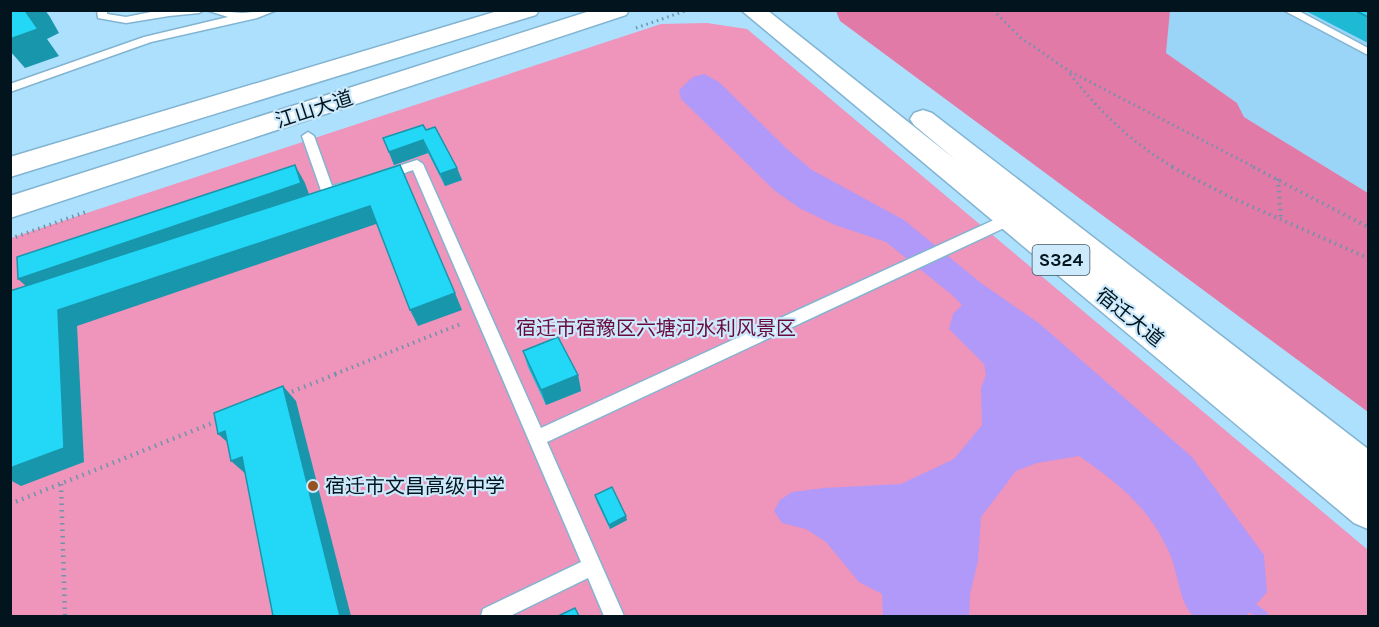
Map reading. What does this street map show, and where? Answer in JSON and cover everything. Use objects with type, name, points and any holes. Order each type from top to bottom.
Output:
[{"type":"main road","name":"江山大道","points":[[10,167],[528,10]]},
{"type":"main road","name":"江山大道","points":[[10,207],[618,10]]},
{"type":"main road","name":"宿迁大道","points":[[752,10],[1368,472]]},
{"type":"main road","name":"宿迁大道","points":[[787,10],[1368,510]]},
{"type":"lane","points":[[102,10],[102,16],[113,21],[199,10]]},
{"type":"lane","points":[[211,10],[229,15],[249,16]]},
{"type":"lane","points":[[10,88],[148,39],[272,10]]},
{"type":"lane","points":[[1288,10],[1368,52]]},
{"type":"lane","points":[[308,136],[328,193],[417,164],[614,616]]},
{"type":"lane","points":[[537,438],[1022,213]]},
{"type":"lane","points":[[490,616],[592,566]]},
{"type":"path","points":[[993,10],[1009,30],[1030,47],[1068,71],[1179,131],[1278,179],[1368,227]]},
{"type":"path","points":[[1068,71],[1104,115],[1142,147],[1225,196],[1368,258]]},
{"type":"path","points":[[1278,179],[1281,220]]},
{"type":"path","points":[[283,395],[483,315]]},
{"type":"path","points":[[10,504],[227,417]]},
{"type":"path","points":[[60,484],[65,616]]},
{"type":"shaded area","points":[[836,11],[1170,11],[1166,53],[1237,103],[1244,117],[1368,193],[1368,412],[840,21]]},
{"type":"shaded area","points":[[1170,11],[1368,11],[1368,193],[1244,117],[1237,103],[1166,53]]},
{"type":"shaded area","points":[[704,74],[719,82],[787,149],[812,170],[904,220],[981,283],[1040,324],[1192,457],[1264,555],[1267,592],[1246,616],[1193,616],[1181,594],[1169,552],[1152,522],[1120,487],[1079,456],[1037,463],[1016,471],[981,517],[978,561],[970,594],[969,616],[883,616],[882,594],[859,582],[826,542],[806,529],[782,523],[774,511],[780,500],[792,492],[901,484],[954,459],[982,425],[981,388],[986,375],[984,364],[949,329],[953,314],[962,305],[951,294],[886,242],[835,225],[801,209],[775,191],[681,99],[679,90],[693,77]]},
{"type":"green space","name":"宿迁市宿豫区六塘河水利风景区","points":[[707,23],[747,29],[1368,550],[1368,616],[11,616],[11,238],[661,24]]},
{"type":"building","points":[[10,10],[29,10],[26,12],[38,29],[10,39]]},
{"type":"building","points":[[1354,10],[1368,10],[1368,17]]},
{"type":"building","points":[[423,125],[426,130],[435,127],[457,168],[440,174],[423,140],[389,152],[383,138]]},
{"type":"building","points":[[295,165],[301,183],[18,279],[17,257]]},
{"type":"building","points":[[400,165],[455,293],[410,310],[370,206],[58,310],[64,448],[10,468],[10,291]]},
{"type":"building","points":[[558,337],[578,375],[541,390],[523,351]]},
{"type":"building","points":[[283,386],[340,616],[273,616],[242,457],[231,461],[225,431],[218,434],[214,413]]},
{"type":"building","points":[[612,487],[626,516],[609,525],[595,495]]},
{"type":"building","points":[[575,608],[579,616],[558,616]]},
{"type":"waterway","points":[[1253,608],[1263,616]]},
{"type":"place","name":"宿迁市文昌高级中学","points":[[313,486]]}]
